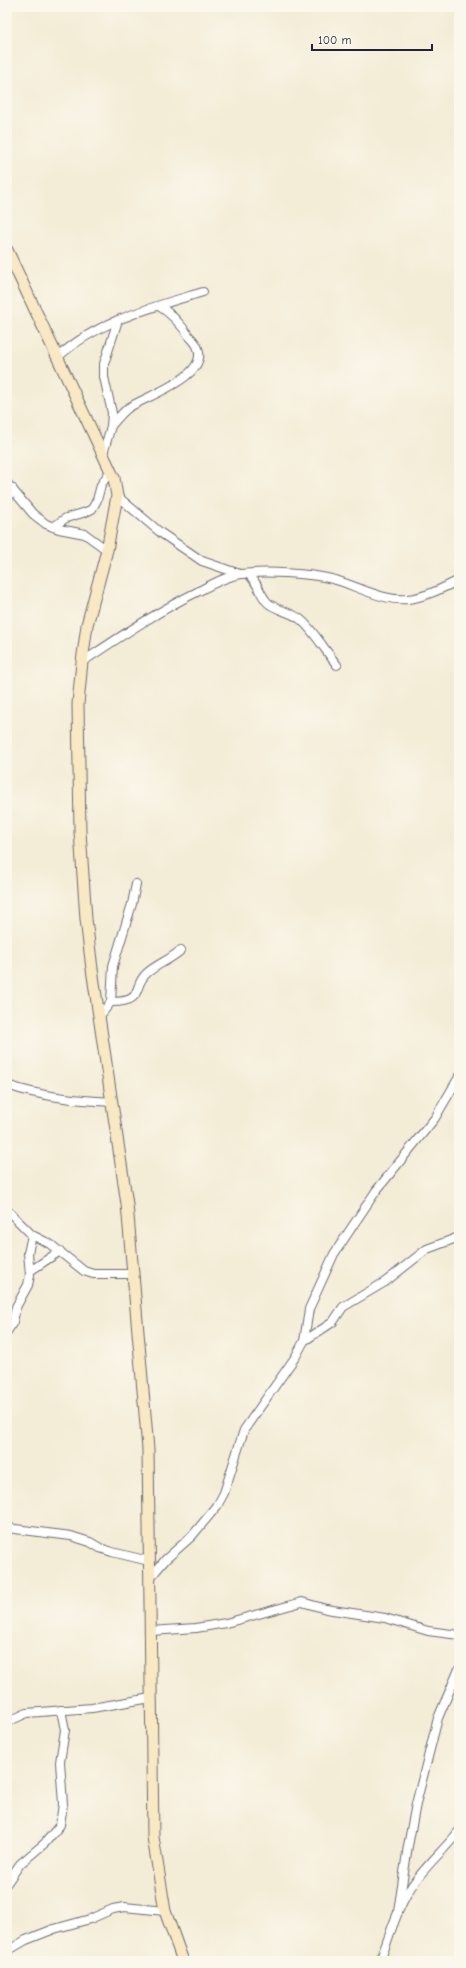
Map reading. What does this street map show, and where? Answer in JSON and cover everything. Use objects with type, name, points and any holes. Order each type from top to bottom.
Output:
[{"type":"street","points":[[7,250],[114,478],[117,496],[107,550],[87,625],[82,662],[78,704],[80,832],[86,919],[127,1204],[148,1449],[153,1837],[166,1911],[183,1961]]},
{"type":"street","points":[[58,357],[72,345],[118,320],[203,292]]},
{"type":"street","points":[[111,426],[126,409],[178,382],[191,373],[198,361],[199,354],[197,346],[172,314],[159,306]]},
{"type":"street","points":[[103,454],[111,426],[112,413],[104,376],[106,357],[118,320]]},
{"type":"street","points":[[53,527],[66,518],[92,509],[97,500],[101,485],[110,470]]},
{"type":"street","points":[[9,486],[33,514],[53,527],[85,534],[107,550]]},
{"type":"street","points":[[7,501],[9,486]]},
{"type":"street","points":[[117,496],[161,533],[202,561],[244,574],[309,575],[332,579],[388,598],[407,599],[429,594],[459,580]]},
{"type":"street","points":[[82,662],[185,597],[219,581],[244,574]]},
{"type":"street","points":[[244,574],[258,584],[269,604],[289,612],[307,625],[336,665]]},
{"type":"street","points":[[99,1017],[111,1002],[113,966],[132,904],[136,884]]},
{"type":"street","points":[[111,1002],[120,1002],[132,998],[136,995],[147,973],[170,960],[181,950]]},
{"type":"street","points":[[150,1578],[166,1559],[192,1536],[217,1506],[228,1481],[244,1430],[292,1362],[304,1341],[309,1310],[334,1254],[376,1191],[435,1118],[459,1078]]},
{"type":"street","points":[[7,1085],[45,1096],[75,1100],[113,1102]]},
{"type":"street","points":[[7,1210],[32,1235],[60,1251],[84,1271],[93,1274],[133,1274]]},
{"type":"street","points":[[7,1332],[12,1322],[16,1307],[28,1285],[30,1271],[28,1253],[32,1235]]},
{"type":"street","points":[[304,1341],[333,1322],[343,1307],[385,1282],[427,1249],[459,1237]]},
{"type":"street","points":[[30,1271],[60,1251]]},
{"type":"street","points":[[7,1528],[71,1536],[90,1542],[112,1552],[149,1561]]},
{"type":"street","points":[[150,1631],[196,1628],[226,1623],[302,1602],[326,1610],[385,1618],[428,1631],[459,1635]]},
{"type":"street","points":[[398,1912],[416,1804],[438,1718],[459,1669]]},
{"type":"street","points":[[7,1722],[27,1712],[98,1707],[151,1698]]},
{"type":"street","points":[[7,1883],[20,1864],[45,1843],[60,1825],[63,1804],[60,1762],[65,1730],[61,1710]]},
{"type":"street","points":[[380,1961],[398,1912],[417,1878],[459,1831]]},
{"type":"street","points":[[7,1951],[26,1940],[54,1929],[90,1919],[113,1909],[124,1907],[166,1911]]}]
